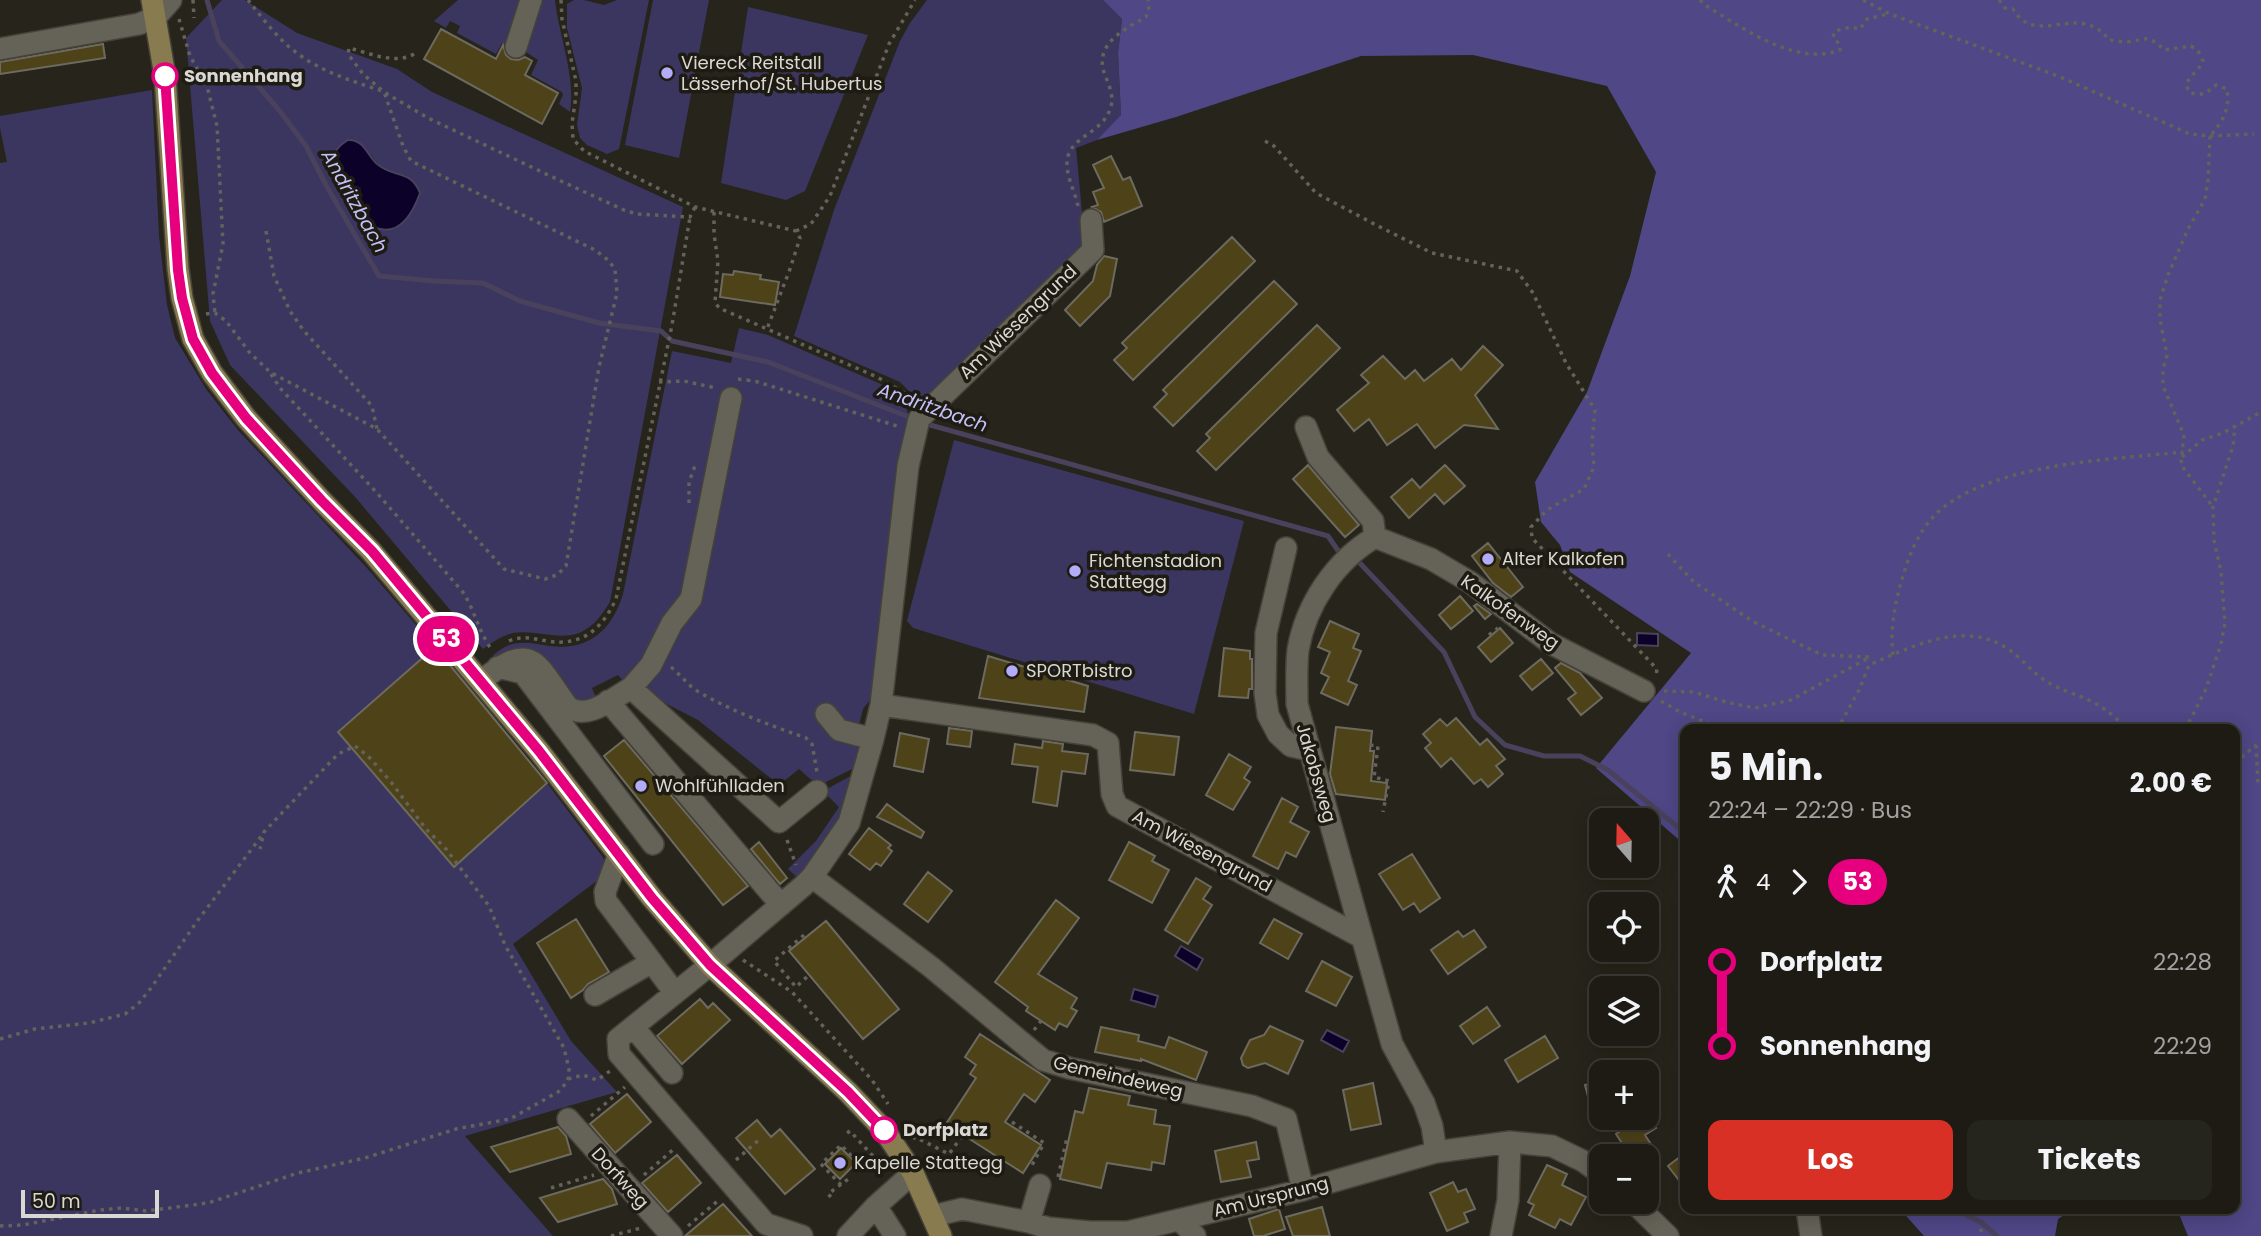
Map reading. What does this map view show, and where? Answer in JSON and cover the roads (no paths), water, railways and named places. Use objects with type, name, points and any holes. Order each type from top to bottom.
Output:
[{"type":"main road","points":[[162,5],[178,270],[193,339],[212,373],[246,418],[372,551],[539,751],[652,898],[710,965],[848,1092],[884,1130],[899,1151],[906,1180],[933,1216],[942,1236]]},
{"type":"street","points":[[516,47],[531,0]]},
{"type":"street","points":[[0,49],[139,24],[162,5]]},
{"type":"street","name":"Am Wiesengrund","points":[[881,705],[908,466],[920,407],[1093,250],[1085,218]]},
{"type":"street","points":[[495,659],[523,657],[532,660],[568,707],[575,712],[585,712],[631,688],[651,665],[672,623],[691,599],[731,395]]},
{"type":"street","points":[[1306,427],[1318,457],[1373,521],[1367,542]]},
{"type":"street","name":"Jakobsweg","points":[[1367,542],[1339,564],[1308,615],[1298,650],[1297,704],[1392,1044],[1424,1103],[1432,1126],[1436,1152]]},
{"type":"street","name":"Kalkofenweg","points":[[1367,542],[1432,559],[1470,582],[1550,643],[1641,689]]},
{"type":"street","points":[[1286,548],[1266,633],[1265,693],[1268,715],[1278,734],[1291,746],[1309,750]]},
{"type":"street","points":[[481,681],[495,659]]},
{"type":"street","points":[[495,659],[523,673],[653,844]]},
{"type":"street","points":[[631,688],[779,822],[818,784]]},
{"type":"street","points":[[608,701],[780,905]]},
{"type":"street","name":"Am Wiesengrund","points":[[633,1027],[812,877],[849,823],[848,729],[881,705],[1093,734],[1108,743],[1112,794],[1117,806],[1361,937]]},
{"type":"street","points":[[619,854],[605,892],[607,901],[674,993]]},
{"type":"street","name":"Gemeindeweg","points":[[812,877],[931,967],[1043,1060],[1069,1068],[1252,1106],[1286,1119],[1303,1190]]},
{"type":"street","points":[[595,995],[652,962]]},
{"type":"street","points":[[672,1073],[633,1027],[618,1039],[620,1054],[624,1060],[766,1224],[802,1236]]},
{"type":"street","name":"Dorfweg","points":[[572,1124],[629,1188],[673,1229]]},
{"type":"street","points":[[1501,1236],[1508,1200],[1510,1142]]},
{"type":"street","name":"Am Ursprung","points":[[933,1216],[962,1209],[1048,1228],[1128,1233],[1303,1190],[1436,1152],[1510,1142],[1552,1146],[1589,1165]]},
{"type":"street","points":[[848,1236],[876,1206],[906,1180]]},
{"type":"street","points":[[1030,1222],[1041,1185]]},
{"type":"street","points":[[876,1206],[895,1236]]},
{"type":"street","points":[[1645,1214],[1668,1236]]},
{"type":"street","points":[[1808,1214],[1811,1236]]},
{"type":"street","points":[[1180,1220],[1195,1236]]},
{"type":"water","points":[[348,140],[361,144],[382,168],[411,180],[420,193],[406,219],[391,229],[376,228],[362,217],[349,201],[340,183],[335,165],[336,151]]},
{"type":"water","points":[[1637,633],[1658,634],[1658,646],[1637,645]]},
{"type":"water","points":[[1181,946],[1203,959],[1197,970],[1175,956]]},
{"type":"water","points":[[1134,989],[1158,996],[1155,1007],[1131,1000]]},
{"type":"water","points":[[1327,1030],[1349,1041],[1343,1052],[1321,1040]]},
{"type":"waterway","name":"Andritzbach","points":[[207,0],[219,41],[279,110],[306,146],[379,276],[483,283],[520,301],[599,323],[661,331],[672,341],[768,362],[914,419]]},
{"type":"waterway","name":"Andritzbach","points":[[923,423],[1328,536],[1339,552],[1344,554]]},
{"type":"waterway","name":"Andritzbach","points":[[1356,559],[1444,652],[1475,717],[1505,745],[1544,756],[1580,756],[1608,770],[1680,829]]},
{"type":"waterway","name":"Andritzbach","points":[[1965,1214],[1982,1223],[1997,1236]]},
{"type":"place","name":"Viereck Reitstall Lässerhof/St. Hubertus","points":[[667,73]]},
{"type":"place","name":"Sonnenhang","points":[[165,76]]},
{"type":"place","name":"Alter Kalkofen","points":[[1488,559]]},
{"type":"place","name":"Fichtenstadion Stattegg","points":[[1075,571]]},
{"type":"place","name":"SPORTbistro","points":[[1012,671]]},
{"type":"place","name":"Wohlfühlladen","points":[[641,786]]},
{"type":"place","name":"Dorfplatz","points":[[884,1130]]},
{"type":"place","name":"Kapelle Stattegg","points":[[840,1163]]}]
